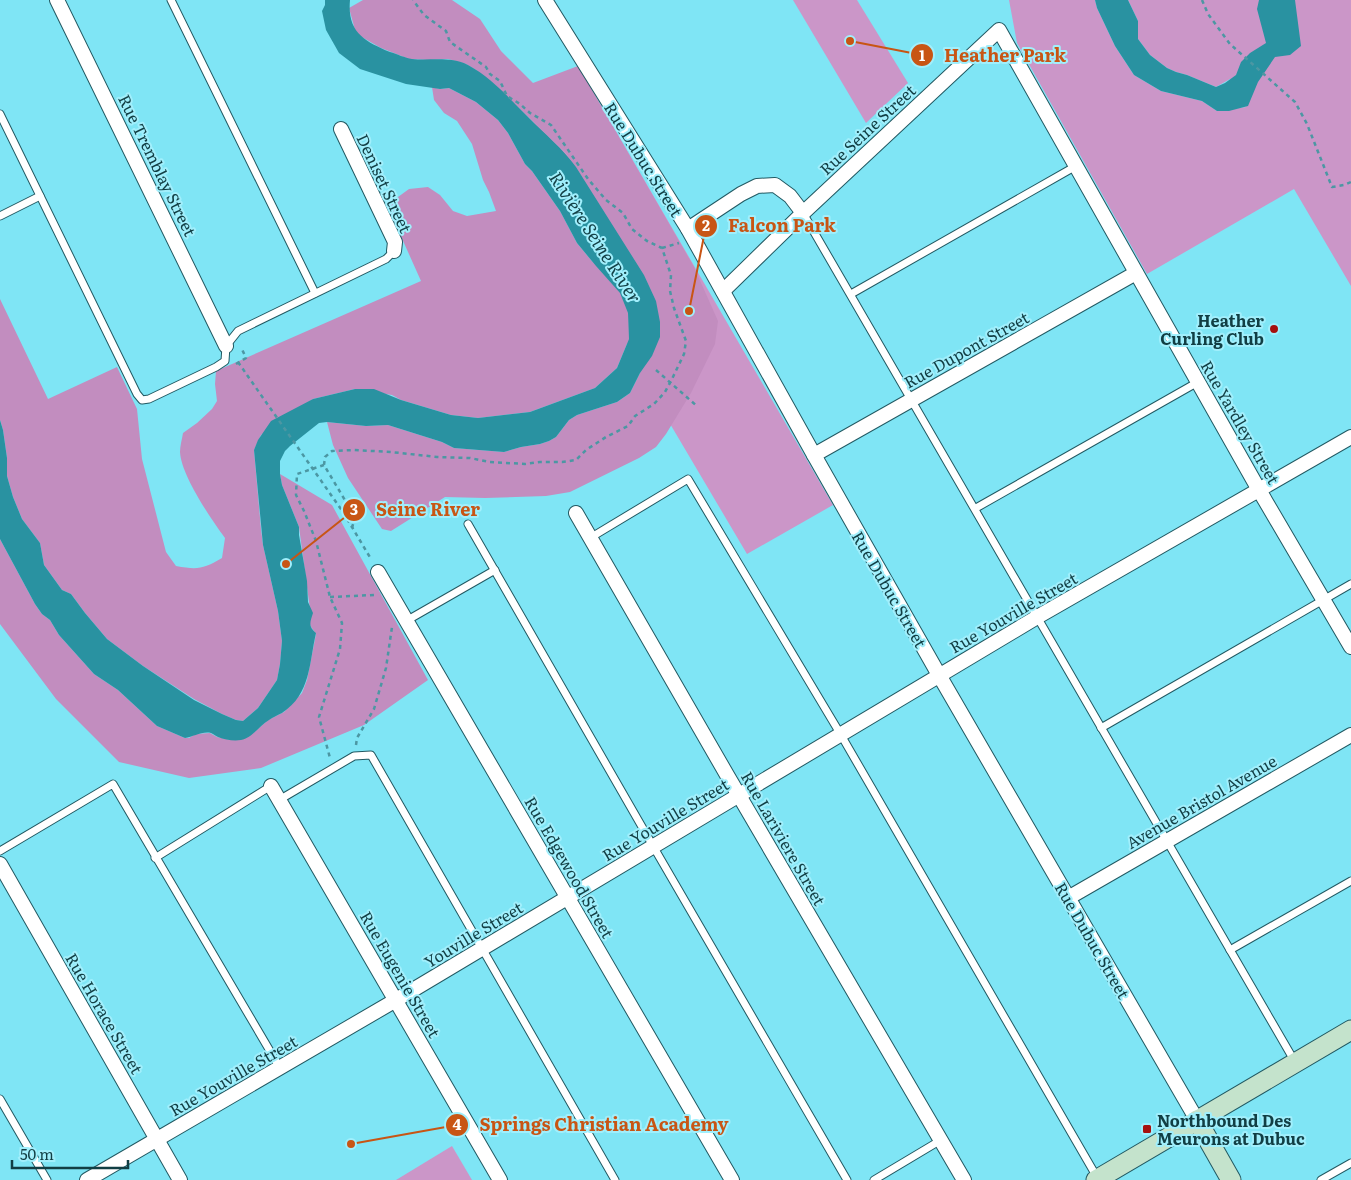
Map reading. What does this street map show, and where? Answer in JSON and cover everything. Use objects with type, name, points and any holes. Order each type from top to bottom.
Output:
[{"type":"street","name":"Rue Tremblay Street","points":[[57,0],[226,346]]},
{"type":"street","name":"Rue Dubuc Street","points":[[545,0],[690,232],[939,676],[1231,1180]]},
{"type":"street","name":"Rue Yardley Street","points":[[999,30],[1259,490],[1351,647]]},
{"type":"street","name":"Rue Seine Street","points":[[723,291],[803,213],[999,30]]},
{"type":"street","name":"Deniset Street","points":[[341,130],[395,242],[394,251]]},
{"type":"street","points":[[690,232],[741,194],[757,186],[775,185],[790,196],[803,213]]},
{"type":"street","name":"Rue Dupont Street","points":[[814,455],[1136,273]]},
{"type":"street","name":"Rue Youville Street","points":[[567,898],[1039,616],[1351,437]]},
{"type":"street","name":"Rue Lariviere Street","points":[[576,513],[964,1180]]},
{"type":"street","name":"Rue Edgewood Street","points":[[378,572],[732,1180]]},
{"type":"street","name":"Avenue Bristol Avenue","points":[[1068,898],[1351,735]]},
{"type":"street","name":"Rue Eugenie Street","points":[[271,786],[500,1180]]},
{"type":"street","name":"Rue Horace Street","points":[[0,864],[180,1180]]},
{"type":"street","name":"Youville Street","points":[[396,1000],[567,898]]},
{"type":"street","name":"Rue Youville Street","points":[[87,1180],[396,1000]]},
{"type":"street","points":[[1097,1179],[1351,1030]]},
{"type":"lane","points":[[170,0],[315,293]]},
{"type":"lane","points":[[0,114],[137,394],[142,400],[149,399],[225,361],[226,346],[238,331],[386,259],[394,251]]},
{"type":"lane","points":[[851,294],[1076,166]]},
{"type":"lane","points":[[0,216],[40,196]]},
{"type":"lane","points":[[803,213],[1039,616],[1101,728],[1295,1062]]},
{"type":"lane","points":[[976,508],[1198,382]]},
{"type":"lane","points":[[590,538],[688,479],[841,735],[1097,1179]]},
{"type":"lane","points":[[468,524],[847,1180]]},
{"type":"lane","points":[[406,621],[495,570]]},
{"type":"lane","points":[[1101,728],[1351,584]]},
{"type":"lane","points":[[279,800],[352,757],[371,755],[615,1180]]},
{"type":"lane","points":[[0,851],[113,784],[280,1068]]},
{"type":"lane","points":[[155,858],[271,786]]},
{"type":"lane","points":[[1230,950],[1351,881]]},
{"type":"lane","points":[[0,1099],[48,1180]]},
{"type":"lane","points":[[874,1180],[941,1140]]},
{"type":"lane","points":[[1321,1180],[1351,1163]]},
{"type":"path","points":[[412,0],[424,15],[446,31],[450,42],[486,67],[490,74],[500,81],[508,96],[530,113],[551,125],[588,179],[606,200],[623,213],[632,228],[647,240],[662,248],[678,244],[690,232]]},
{"type":"path","points":[[1202,0],[1208,14],[1230,44],[1295,102],[1307,124],[1332,187],[1351,182]]},
{"type":"path","points":[[352,528],[355,517],[324,465],[326,457],[332,451],[391,452],[437,458],[470,458],[490,462],[525,464],[576,460],[586,450],[628,426],[635,416],[654,404],[665,392],[684,354],[686,340],[674,308],[670,290],[671,275],[662,248]]},
{"type":"path","points":[[656,370],[698,407]]},
{"type":"path","points":[[247,375],[344,512],[378,572]]},
{"type":"path","points":[[324,465],[296,474],[296,494],[316,541],[330,598],[342,623],[340,649],[319,717],[333,768]]},
{"type":"path","points":[[330,598],[390,594]]},
{"type":"path","points":[[352,757],[358,738],[374,709],[386,668],[392,629],[398,606]]},
{"type":"shaded area","points":[[363,0],[452,0],[480,19],[501,51],[533,83],[578,66],[694,267],[718,321],[715,344],[691,393],[656,447],[639,458],[570,492],[546,496],[445,497],[391,531],[382,529],[348,478],[333,445],[327,422],[366,426],[388,425],[442,442],[454,448],[504,452],[549,441],[556,437],[569,420],[577,415],[617,402],[630,393],[640,373],[652,356],[656,301],[644,275],[565,152],[496,86],[466,64],[448,59],[409,59],[381,48],[360,36],[355,30],[349,8]]},
{"type":"shaded area","points":[[793,0],[857,0],[908,83],[866,123]]},
{"type":"shaded area","points":[[1009,0],[1095,0],[1115,46],[1134,75],[1161,91],[1202,101],[1217,111],[1246,107],[1230,79],[1216,87],[1167,68],[1150,55],[1138,39],[1138,21],[1128,0],[1351,0],[1351,286],[1294,189],[1147,274],[1017,43]]},
{"type":"shaded area","points":[[578,66],[833,505],[747,554],[640,373],[534,123],[513,102]]},
{"type":"shaded area","points":[[432,87],[440,89],[449,88],[476,102],[498,120],[508,133],[525,164],[560,211],[577,243],[620,293],[628,313],[629,339],[617,368],[595,388],[530,412],[478,418],[451,415],[401,400],[392,395],[355,389],[313,399],[261,435],[254,450],[263,545],[278,611],[282,641],[280,664],[277,680],[258,708],[243,721],[236,720],[194,699],[143,666],[107,639],[71,594],[62,590],[44,565],[40,543],[22,519],[7,476],[7,458],[0,420],[0,299],[48,399],[117,367],[137,409],[142,459],[166,552],[176,566],[200,568],[210,564],[222,558],[225,538],[191,484],[185,472],[180,452],[183,433],[212,409],[217,401],[216,371],[421,281],[387,205],[409,189],[428,187],[440,195],[453,211],[467,216],[496,211],[483,180],[472,144],[457,121],[444,113],[434,100]]},
{"type":"shaded area","points":[[280,474],[332,505],[428,680],[364,725],[261,768],[189,778],[119,762],[56,699],[0,624],[0,539],[35,604],[42,614],[50,620],[59,635],[94,674],[118,690],[157,726],[185,738],[195,734],[210,733],[217,737],[231,740],[253,733],[268,720],[284,712],[302,693],[307,680],[316,634],[309,622],[311,617],[299,527],[282,485]]},
{"type":"shaded area","points":[[452,1146],[472,1180],[396,1180]]},
{"type":"water","name":"Rivière Seine River","points":[[325,0],[350,0],[351,20],[354,28],[372,44],[407,58],[461,62],[477,70],[500,89],[553,141],[576,167],[644,275],[656,301],[660,322],[660,337],[652,356],[640,373],[630,393],[617,402],[577,415],[569,420],[556,437],[540,444],[504,452],[454,448],[442,442],[388,425],[366,426],[327,422],[319,423],[290,446],[280,461],[280,474],[282,485],[299,527],[307,581],[308,602],[313,613],[310,624],[316,633],[304,687],[292,705],[265,722],[245,739],[227,740],[211,733],[201,733],[185,738],[157,726],[118,690],[94,674],[59,635],[50,620],[42,614],[35,604],[0,539],[0,420],[7,458],[7,476],[13,497],[22,519],[40,543],[44,565],[62,590],[71,594],[107,639],[143,666],[194,700],[236,720],[243,721],[258,708],[277,680],[280,664],[282,641],[278,611],[263,545],[254,450],[258,440],[271,421],[313,399],[355,389],[374,389],[401,400],[451,415],[478,418],[530,412],[595,388],[617,368],[629,339],[628,313],[620,293],[577,243],[560,211],[525,164],[508,133],[498,120],[476,102],[449,88],[440,89],[406,84],[360,69],[339,53],[326,30],[322,11]]},
{"type":"water","points":[[1095,0],[1128,0],[1138,21],[1138,39],[1150,55],[1167,68],[1216,87],[1236,75],[1241,62],[1250,53],[1266,43],[1257,9],[1259,0],[1295,0],[1301,46],[1290,55],[1275,57],[1258,82],[1248,106],[1229,111],[1217,111],[1202,101],[1161,91],[1134,75],[1115,46]]},
{"type":"place","name":"Heather Park","points":[[850,41]]},
{"type":"place","name":"Falcon Park","points":[[689,311]]},
{"type":"place","name":"Heather Curling Club","points":[[1274,329]]},
{"type":"place","name":"Seine River","points":[[286,564]]},
{"type":"place","name":"Northbound Des Meurons at Dubuc","points":[[1147,1129]]},
{"type":"place","name":"Springs Christian Academy","points":[[351,1144]]}]
